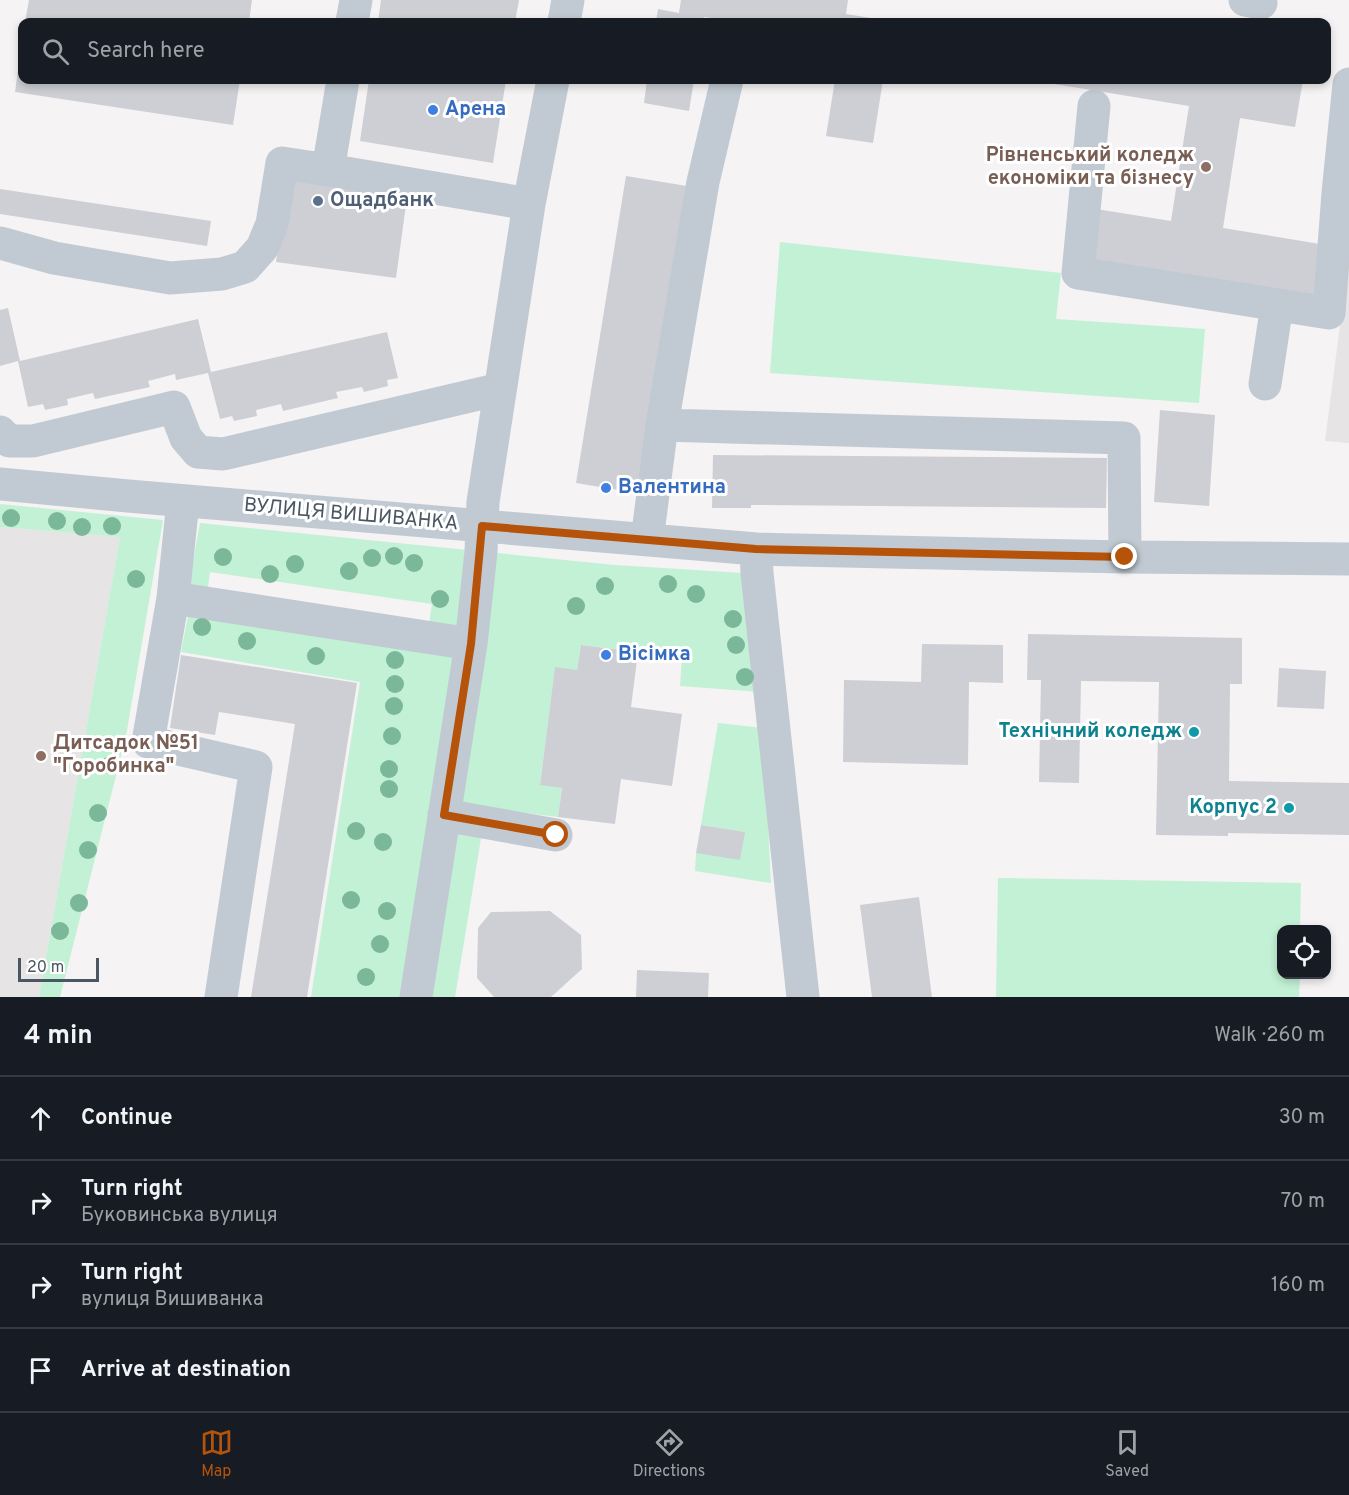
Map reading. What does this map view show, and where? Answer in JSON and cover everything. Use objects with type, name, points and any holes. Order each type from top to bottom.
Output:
[{"type":"street","points":[[353,18],[356,0]]},
{"type":"street","points":[[565,18],[568,0]]},
{"type":"street","points":[[328,170],[342,84]]},
{"type":"street","points":[[416,997],[471,644],[483,502],[529,204],[552,84]]},
{"type":"street","points":[[647,540],[662,425],[703,182],[726,84]]},
{"type":"street","points":[[1094,106],[1078,273],[1329,313],[1349,84]]},
{"type":"street","points":[[0,243],[54,258],[170,278],[222,274],[245,267],[262,248],[272,224],[282,163],[529,204]]},
{"type":"street","points":[[1265,384],[1276,305]]},
{"type":"street","points":[[0,432],[9,441],[33,441],[174,407],[186,438],[198,452],[223,454],[500,389]]},
{"type":"street","points":[[662,425],[1124,438],[1125,557]]},
{"type":"street","name":"ВУЛИЦЯ ВИШИВАНКА","points":[[0,484],[756,549],[1349,559]]},
{"type":"street","points":[[183,501],[173,598],[147,742],[256,767],[221,997]]},
{"type":"street","points":[[756,549],[803,997]]},
{"type":"street","points":[[173,598],[471,644]]},
{"type":"street","points":[[444,815],[556,835]]},
{"type":"shaded area","points":[[1349,256],[1349,443],[1325,441]]},
{"type":"shaded area","name":"Дитсадок №51 \"Горобинка\"","points":[[0,527],[120,537],[39,997],[0,997]]},
{"type":"green space","points":[[780,242],[1061,273],[1056,319],[1205,329],[1199,403],[770,373]]},
{"type":"green space","points":[[0,504],[163,520],[126,736],[60,997],[39,997],[120,537],[0,527]]},
{"type":"green space","points":[[200,523],[615,565],[743,573],[761,692],[680,686],[682,657],[581,645],[577,670],[555,668],[540,784],[562,788],[558,817],[486,808],[455,997],[311,997],[360,682],[181,652],[191,601],[186,600]],"holes":[[[210,572],[432,604],[427,637],[206,602]]]},
{"type":"green space","points":[[718,723],[763,728],[771,883],[695,871],[696,853],[744,832],[701,825]]},
{"type":"green space","points":[[998,878],[1301,883],[1300,925],[1277,925],[1277,979],[1300,979],[1299,997],[996,997]]},
{"type":"building","points":[[29,0],[252,0],[250,18],[26,18]]},
{"type":"building","points":[[381,0],[519,0],[516,18],[379,18]]},
{"type":"building","points":[[681,0],[848,0],[846,14],[871,18],[657,18],[658,9],[679,13]]},
{"type":"building","points":[[18,70],[18,84],[239,84],[233,125],[15,92]]},
{"type":"building","name":"Арена","points":[[368,84],[505,84],[493,163],[360,141]]},
{"type":"building","points":[[646,84],[693,84],[689,111],[644,103]]},
{"type":"building","points":[[834,84],[882,84],[873,143],[826,136]]},
{"type":"building","name":"Рівненський коледж економіки та бізнесу","points":[[1054,84],[1302,84],[1295,127],[1240,118],[1223,228],[1326,245],[1318,296],[1082,258],[1090,208],[1171,221],[1189,106]]},
{"type":"building","points":[[288,174],[408,190],[396,278],[276,262]]},
{"type":"building","points":[[626,176],[687,186],[636,493],[576,483]]},
{"type":"building","points":[[0,189],[211,221],[207,246],[0,214]]},
{"type":"building","points":[[8,308],[20,361],[198,319],[211,372],[387,332],[398,378],[387,380],[388,386],[364,392],[362,387],[336,392],[338,398],[283,411],[281,404],[256,410],[257,416],[234,421],[232,416],[220,419],[208,373],[176,380],[175,374],[148,381],[150,387],[95,399],[93,393],[67,399],[68,405],[45,410],[43,404],[28,407],[18,361],[0,366],[0,310]]},
{"type":"building","points":[[1160,410],[1215,415],[1209,506],[1154,502]]},
{"type":"building","points":[[713,455],[1107,458],[1106,508],[751,505],[751,508],[712,508]]},
{"type":"building","name":"Технічний коледж","points":[[1028,634],[1242,638],[1242,684],[1230,684],[1229,781],[1349,783],[1349,835],[1228,833],[1228,836],[1156,835],[1159,682],[1081,681],[1079,783],[1039,782],[1041,680],[1027,680]]},
{"type":"building","points":[[922,644],[1003,645],[1003,683],[969,682],[968,765],[843,762],[844,680],[921,682]]},
{"type":"building","points":[[581,645],[638,652],[631,707],[682,714],[672,786],[621,779],[615,824],[558,817],[562,788],[540,785],[555,667],[577,670]]},
{"type":"building","points":[[181,655],[357,683],[307,997],[251,997],[295,724],[219,712],[215,735],[170,728]]},
{"type":"building","points":[[1279,668],[1326,671],[1324,709],[1277,707]]},
{"type":"building","points":[[701,825],[745,832],[740,860],[696,853]]},
{"type":"building","points":[[919,897],[932,997],[872,997],[860,905]]},
{"type":"building","points":[[550,911],[581,935],[582,969],[551,997],[494,997],[477,978],[478,928],[491,912]]},
{"type":"building","points":[[637,970],[709,973],[708,997],[636,997]]},
{"type":"place","name":"Арена","points":[[433,110]]},
{"type":"place","name":"Рівненський коледж економіки та бізнесу","points":[[1206,167]]},
{"type":"place","name":"Ощадбанк","points":[[318,201]]},
{"type":"place","name":"Валентина","points":[[606,488]]},
{"type":"place","name":"Вiсiмка","points":[[606,655]]},
{"type":"place","name":"Технічний коледж","points":[[1194,732]]},
{"type":"place","name":"Дитсадок №51 \"Горобинка\"","points":[[41,756]]},
{"type":"place","name":"Корпус 2","points":[[1289,808]]},
{"type":"route","points":[[556,835],[444,815],[471,644],[482,526],[756,549],[1125,557]]}]
